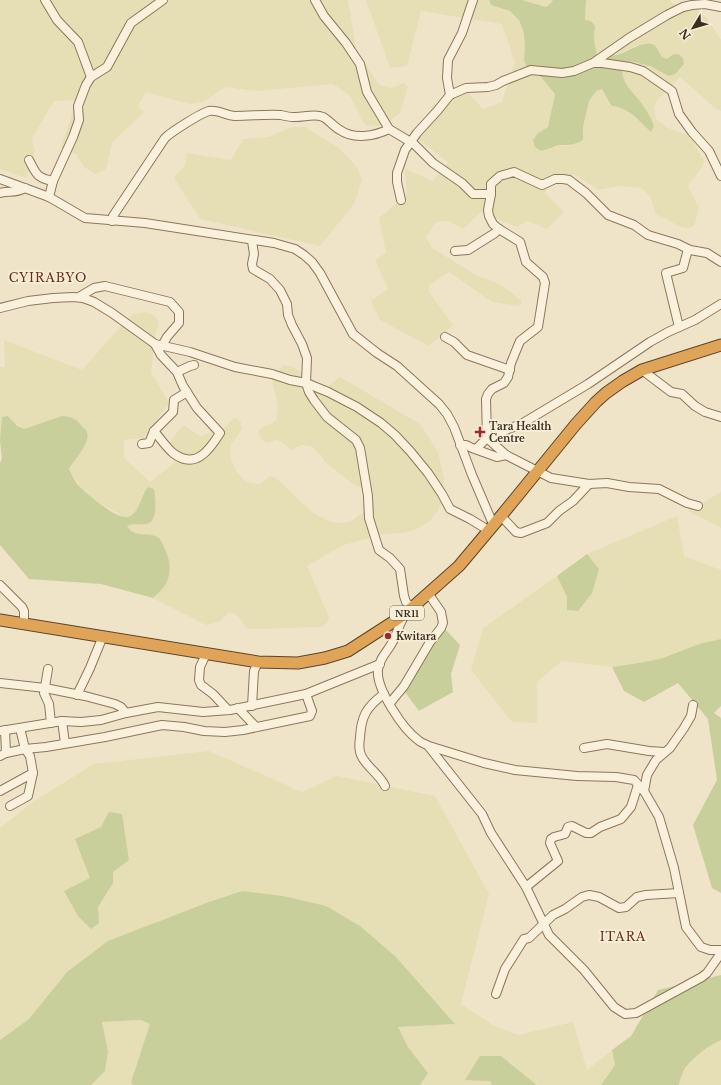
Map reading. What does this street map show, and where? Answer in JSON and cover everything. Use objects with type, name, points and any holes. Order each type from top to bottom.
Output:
[{"type":"highway","name":"NR11","points":[[0,620],[258,662],[298,664],[325,658],[348,650],[409,610],[459,566],[596,402],[623,381],[642,370],[721,345]]},
{"type":"street","points":[[45,0],[57,20],[78,42],[91,77]]},
{"type":"street","points":[[49,197],[53,181],[79,120],[78,106],[86,85],[91,77],[107,67],[131,23],[163,0]]},
{"type":"street","points":[[315,0],[324,16],[346,43],[360,64],[367,92],[389,129],[411,142],[433,162],[462,183],[473,194],[491,194]]},
{"type":"street","points":[[450,95],[448,60],[462,32],[473,0]]},
{"type":"street","points":[[401,200],[397,182],[397,173],[402,157],[423,126],[450,95],[466,88],[496,85],[531,70],[567,74],[593,63],[629,38],[683,7],[705,4],[721,7]]},
{"type":"street","points":[[593,63],[630,67],[643,71],[672,90],[678,114],[709,151],[721,176]]},
{"type":"street","points":[[112,221],[113,216],[170,132],[208,111],[217,111],[226,115],[234,116],[282,115],[292,117],[323,117],[344,134],[354,136],[371,136],[389,129]]},
{"type":"street","points":[[29,160],[39,177],[53,181]]},
{"type":"street","points":[[698,506],[687,503],[659,489],[629,487],[607,483],[589,484],[551,478],[506,455],[488,438],[486,399],[492,389],[504,383],[508,377],[511,363],[520,341],[538,327],[545,280],[526,262],[520,242],[499,229],[489,216],[488,210],[491,184],[500,176],[514,172],[542,184],[563,178],[569,180],[586,193],[608,215],[634,225],[648,235],[707,254],[721,262]]},
{"type":"street","points":[[0,180],[49,197],[85,218],[146,223],[252,241],[274,243],[289,247],[304,255],[312,262],[320,273],[353,334],[377,353],[397,366],[448,414],[491,527]]},
{"type":"street","points":[[0,193],[17,192],[25,188]]},
{"type":"street","points":[[455,251],[468,250],[499,229]]},
{"type":"street","points":[[252,241],[254,254],[252,264],[253,269],[270,279],[280,290],[287,304],[288,315],[292,325],[305,350],[307,364],[306,383],[314,400],[327,417],[356,440],[360,448],[368,496],[369,518],[379,550],[390,558],[400,569],[404,596],[409,610],[400,624],[380,664],[378,676],[384,694],[390,704],[418,741],[429,746],[515,770],[577,776],[616,777],[634,780],[641,788],[661,822],[674,868],[684,921],[688,931],[701,947],[721,951],[707,973],[636,1013],[625,1014],[614,1007],[584,970],[549,935],[526,887],[491,833],[482,814],[429,746]]},
{"type":"street","points":[[679,327],[666,273],[683,268],[688,249]]},
{"type":"street","points":[[79,297],[94,288],[105,286],[170,302],[179,312],[179,323],[159,345]]},
{"type":"street","points":[[0,308],[28,301],[79,297],[94,302],[159,345],[190,352],[235,367],[272,374],[306,383],[328,392],[381,423],[400,440],[428,473],[448,506],[491,527]]},
{"type":"street","points":[[476,450],[488,438],[523,423],[543,412],[650,342],[695,320],[721,304]]},
{"type":"street","points":[[445,337],[454,342],[467,355],[510,370]]},
{"type":"street","points":[[154,431],[172,452],[181,457],[192,460],[198,458],[207,451],[220,432],[197,408],[180,380],[177,372],[161,354],[159,345]]},
{"type":"street","points":[[177,372],[190,366],[194,366]]},
{"type":"street","points":[[642,370],[671,392],[682,394],[695,406],[705,412],[721,417]]},
{"type":"street","points":[[142,444],[149,443],[154,431],[173,412],[174,400],[188,392]]},
{"type":"street","points":[[460,445],[466,445],[497,457],[506,455]]},
{"type":"street","points":[[501,516],[516,532],[521,533],[547,523],[559,511],[573,501],[589,484]]},
{"type":"street","points":[[0,584],[22,607],[24,611],[24,624]]},
{"type":"street","points":[[390,704],[404,686],[443,623],[441,612],[428,593]]},
{"type":"street","points":[[77,695],[90,668],[102,636]]},
{"type":"street","points":[[206,654],[200,667],[198,680],[201,685],[213,694],[228,710]]},
{"type":"street","points":[[252,706],[254,671],[258,662]]},
{"type":"street","points":[[306,694],[312,711],[310,716],[243,730],[225,732],[204,731],[162,725],[133,732],[46,747],[25,749],[3,755],[2,731],[62,721],[81,722],[101,720],[126,713],[158,707],[203,712],[252,706],[306,694],[380,664]]},
{"type":"street","points":[[48,669],[44,693],[48,704],[51,723]]},
{"type":"street","points":[[0,683],[45,688],[115,704],[121,707],[126,713]]},
{"type":"street","points":[[384,694],[371,705],[363,717],[360,726],[359,745],[361,755],[376,776],[383,780],[385,786]]},
{"type":"street","points":[[526,887],[558,862],[550,843],[551,839],[565,834],[568,827],[572,826],[586,834],[621,819],[631,807],[658,757],[674,743],[691,716],[693,705]]},
{"type":"street","points":[[238,708],[256,727]]},
{"type":"street","points":[[62,721],[65,743]]},
{"type":"street","points":[[10,806],[28,796],[33,773],[30,756],[25,749],[20,728]]},
{"type":"street","points":[[584,748],[607,744],[664,752]]},
{"type":"street","points":[[0,791],[33,773]]},
{"type":"street","points":[[496,994],[505,969],[524,939],[529,938],[554,915],[582,897],[588,895],[599,897],[620,908],[626,907],[637,897],[646,894],[679,893]]},
{"type":"shaded area","points":[[0,0],[348,0],[356,49],[379,85],[392,88],[404,83],[408,87],[400,113],[390,121],[378,126],[365,125],[350,96],[333,84],[257,91],[225,87],[203,102],[189,104],[146,92],[138,106],[144,112],[112,143],[106,169],[95,174],[84,167],[77,155],[61,147],[77,100],[54,101],[32,138],[35,151],[26,178],[0,169]]},
{"type":"shaded area","points":[[366,0],[489,0],[491,5],[510,11],[519,20],[524,33],[524,60],[526,66],[542,78],[555,94],[548,127],[537,134],[554,148],[559,145],[565,146],[583,140],[583,127],[589,101],[596,90],[602,89],[606,94],[607,101],[612,106],[619,106],[624,109],[652,132],[640,102],[622,76],[622,70],[630,61],[650,66],[669,76],[672,55],[668,59],[662,57],[655,45],[635,46],[617,55],[597,57],[594,39],[595,26],[585,21],[586,0],[670,0],[673,4],[695,8],[706,17],[721,40],[721,111],[716,109],[680,77],[657,101],[654,107],[656,119],[668,128],[690,136],[704,161],[703,166],[688,186],[699,208],[694,226],[688,228],[681,227],[656,214],[650,196],[641,188],[619,186],[598,190],[574,174],[548,187],[545,193],[564,212],[547,229],[528,221],[517,227],[481,212],[463,229],[449,221],[436,222],[426,237],[432,248],[476,275],[501,285],[522,301],[519,306],[492,302],[449,272],[429,285],[429,292],[453,325],[429,346],[380,320],[371,301],[388,289],[375,260],[386,253],[379,218],[407,194],[405,169],[433,181],[448,162],[416,138],[433,105],[466,91],[483,109],[502,102],[515,62],[502,24],[421,11],[407,66],[390,68]]},
{"type":"shaded area","points":[[522,0],[553,0],[546,7]]},
{"type":"shaded area","points":[[292,127],[305,127],[339,148],[357,167],[362,180],[354,204],[320,246],[200,219],[174,178],[185,165],[187,153],[231,160],[243,139],[268,137]]},
{"type":"shaded area","points":[[146,312],[153,315],[158,320],[151,372],[169,403],[144,438],[124,440],[124,458],[150,482],[173,464],[181,453],[170,442],[183,425],[200,436],[226,427],[230,421],[235,418],[241,422],[242,429],[231,445],[231,459],[237,472],[246,482],[260,484],[270,476],[276,478],[313,513],[331,522],[350,522],[365,511],[373,501],[370,491],[354,485],[324,461],[321,455],[311,446],[302,445],[291,450],[281,441],[275,440],[269,443],[263,441],[259,435],[259,430],[276,420],[278,408],[272,379],[283,365],[293,367],[326,388],[340,377],[420,424],[438,452],[444,479],[441,503],[438,511],[430,521],[415,530],[402,533],[383,534],[344,545],[307,566],[329,617],[327,623],[322,627],[246,628],[239,617],[234,613],[228,613],[219,622],[206,625],[153,598],[166,584],[156,536],[136,534],[130,531],[127,526],[134,523],[147,524],[144,492],[136,512],[130,516],[124,517],[94,500],[85,490],[80,487],[69,469],[85,445],[68,416],[62,416],[24,429],[17,426],[8,416],[0,441],[0,367],[5,367],[4,340],[82,370],[128,318],[133,314]]},
{"type":"shaded area","points":[[721,492],[721,528],[688,511]]},
{"type":"shaded area","points":[[677,516],[684,556],[721,570],[721,639],[699,644],[663,658],[612,667],[562,661],[537,682],[537,723],[512,722],[471,670],[483,628],[557,576],[567,597],[567,610],[599,569],[587,554]]},
{"type":"shaded area","points":[[209,751],[302,792],[337,776],[435,796],[489,894],[461,1004],[493,1025],[518,1035],[573,1022],[587,1070],[612,1050],[615,1065],[601,1085],[537,1085],[509,1062],[490,1081],[492,1085],[420,1085],[428,1073],[408,1047],[398,1027],[455,1024],[396,957],[242,891],[158,921],[67,972],[29,1019],[0,1040],[0,828],[33,802],[94,764]]},
{"type":"shaded area","points":[[141,1020],[150,1024],[131,1082],[133,1085],[91,1085],[105,1071],[108,1051],[102,1022]]},
{"type":"shaded area","points":[[721,1040],[721,1085],[679,1085],[684,1070],[695,1058],[715,1042]]},
{"type":"green space","points":[[489,0],[522,0],[546,7],[553,0],[586,0],[585,20],[591,21],[595,26],[594,39],[597,57],[621,54],[640,45],[650,44],[655,45],[662,57],[667,59],[672,55],[678,54],[683,58],[684,64],[675,74],[669,76],[650,66],[630,61],[622,70],[622,75],[626,83],[651,119],[654,126],[651,132],[628,112],[612,106],[602,89],[596,91],[589,101],[583,127],[583,140],[574,144],[558,145],[541,151],[535,147],[533,140],[537,134],[548,127],[555,94],[542,78],[526,66],[524,60],[524,33],[519,20],[510,11],[491,5]]},
{"type":"green space","points":[[8,416],[17,426],[24,429],[62,416],[73,418],[77,421],[87,432],[88,436],[87,441],[69,469],[78,485],[111,512],[125,517],[130,516],[138,507],[148,487],[154,489],[155,514],[153,519],[146,524],[134,524],[127,526],[133,532],[157,537],[162,542],[168,556],[170,570],[168,579],[162,590],[153,598],[101,584],[29,579],[0,545],[0,463],[2,458],[0,441],[2,417]]},
{"type":"green space","points":[[587,554],[599,569],[592,593],[578,611],[567,610],[567,597],[557,576]]},
{"type":"green space","points":[[441,628],[446,630],[460,645],[451,674],[453,692],[419,711],[402,688]]},
{"type":"green space","points":[[721,639],[721,706],[714,713],[721,718],[721,893],[712,888],[693,825],[717,780],[708,719],[678,683],[644,702],[624,691],[612,667],[663,658],[699,644]]},
{"type":"green space","points":[[109,812],[122,814],[129,860],[113,872],[113,883],[98,907],[99,923],[91,929],[78,916],[64,891],[90,878],[75,839],[101,827]]},
{"type":"green space","points":[[242,891],[283,896],[326,906],[360,926],[396,957],[455,1024],[398,1027],[408,1047],[428,1073],[420,1085],[133,1085],[131,1082],[150,1024],[141,1020],[102,1022],[108,1051],[105,1071],[91,1085],[0,1085],[0,1040],[29,1019],[67,972],[108,941],[206,903]]},
{"type":"green space","points":[[721,975],[721,1040],[695,1057],[684,1070],[679,1085],[601,1085],[615,1065],[612,1050],[631,1036],[658,990]]},
{"type":"green space","points":[[480,1056],[501,1056],[537,1085],[492,1085],[490,1081],[465,1080]]},
{"type":"place","name":"Tara Health Centre","points":[[480,432]]},
{"type":"place","name":"Kwitara","points":[[388,636]]},
{"type":"district","name":"CYIRABYO","points":[[48,277]]},
{"type":"district","name":"ITARA","points":[[623,936]]}]
